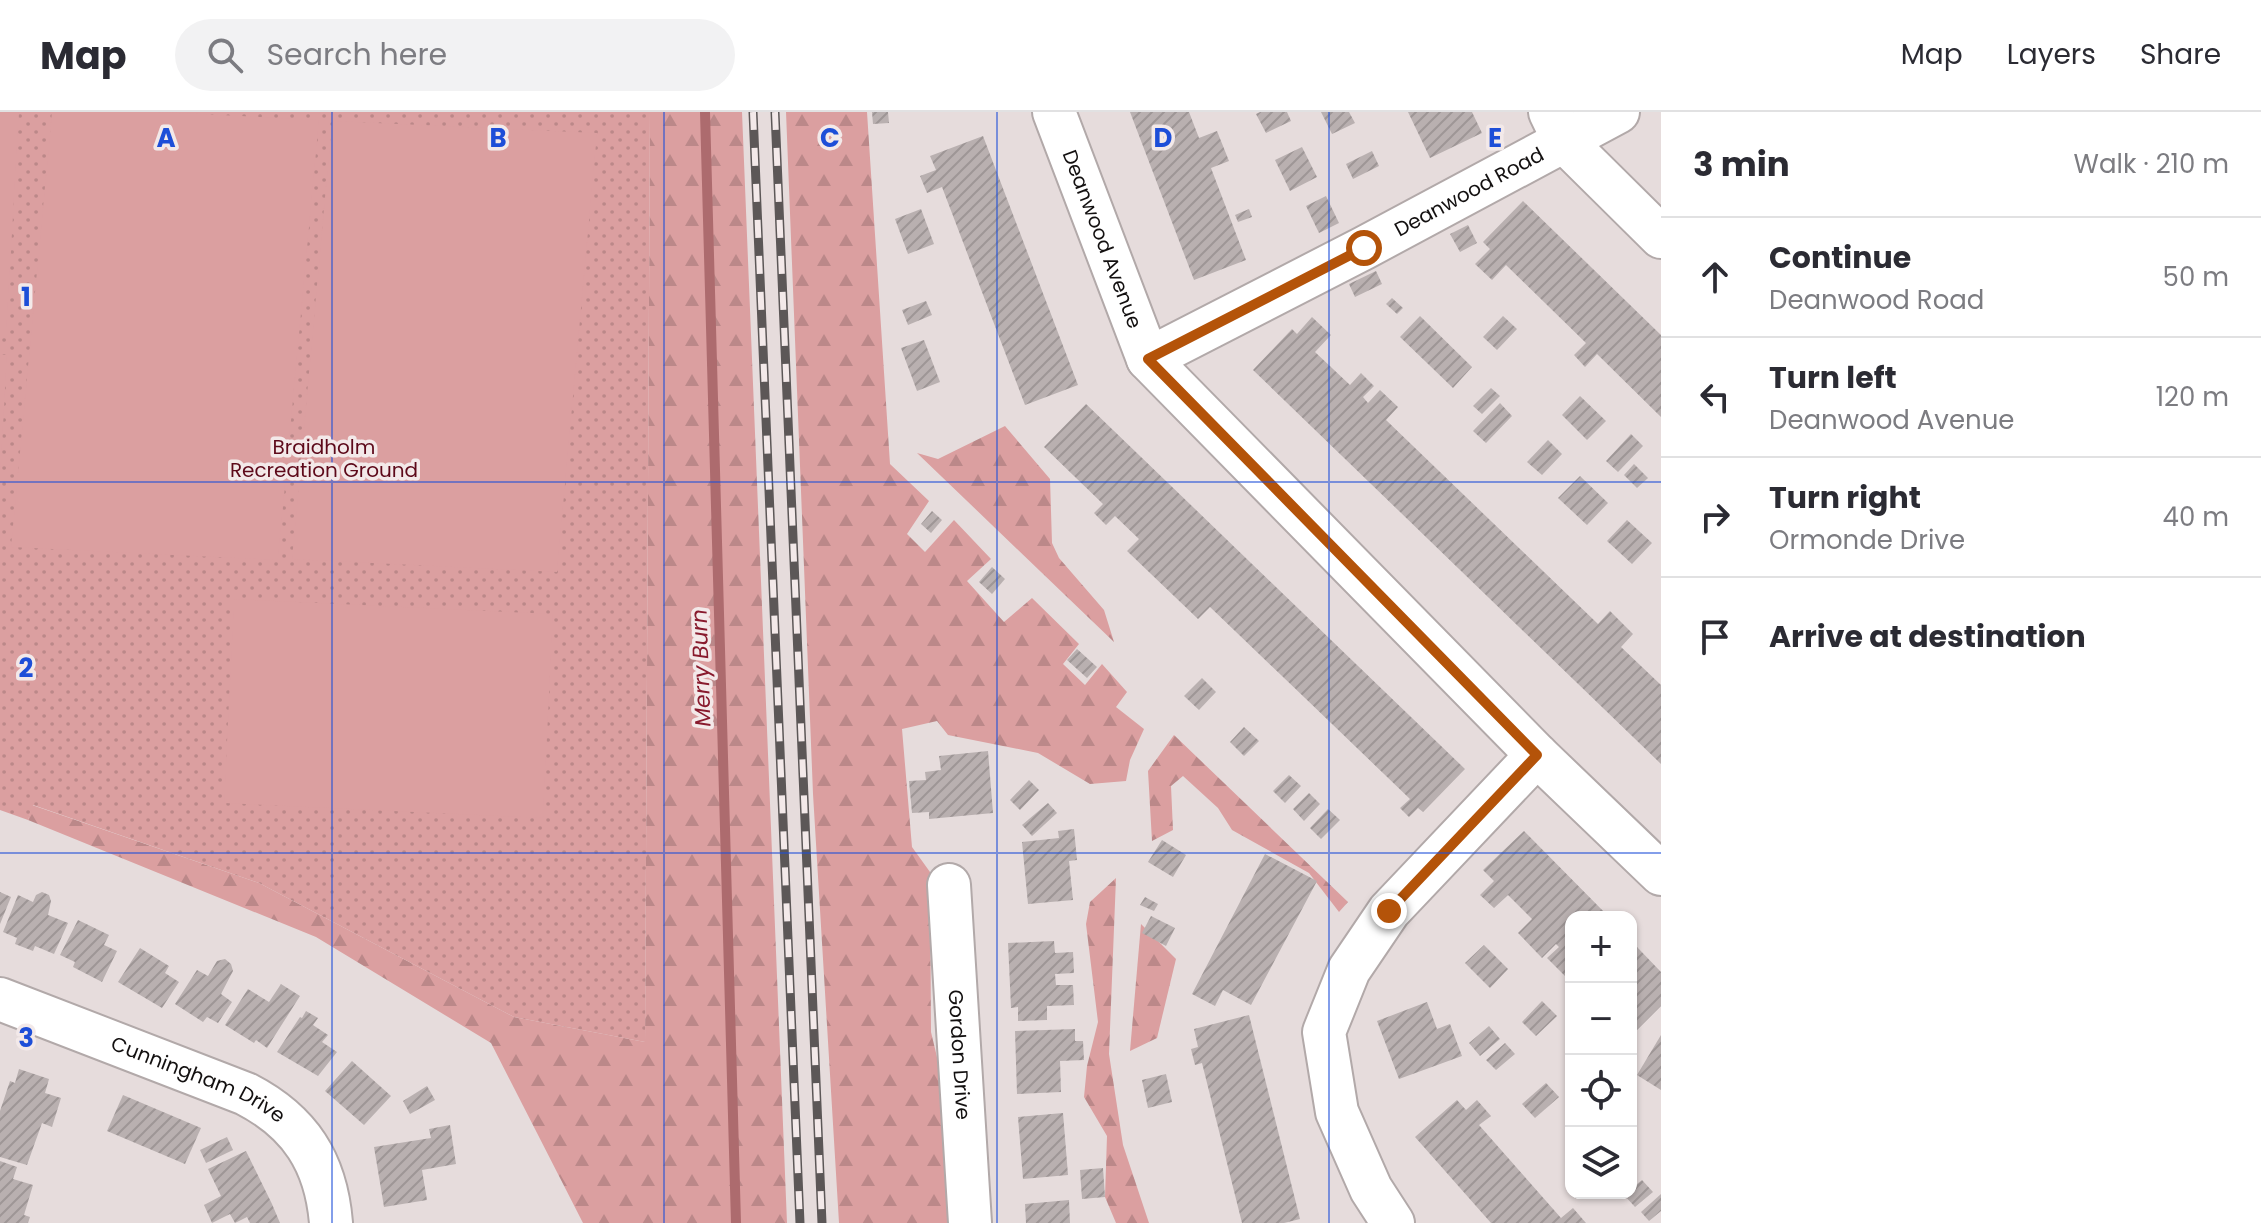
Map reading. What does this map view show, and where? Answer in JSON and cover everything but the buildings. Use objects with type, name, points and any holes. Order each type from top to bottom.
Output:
[{"type":"street","name":"Deanwood Avenue","points":[[1054,112],[1148,359],[1537,755],[1661,874]]},
{"type":"street","name":"Deanwood Road","points":[[1148,359],[1364,248],[1557,127],[1618,112]]},
{"type":"street","points":[[1557,127],[1661,237]]},
{"type":"street","points":[[1393,1223],[1371,1189],[1337,1112],[1324,1032],[1349,970],[1389,911],[1537,755]]},
{"type":"street","name":"Gordon Drive","points":[[949,885],[970,1223]]},
{"type":"street","name":"Cunningham Drive","points":[[0,999],[246,1094],[271,1107],[289,1122],[306,1143],[320,1169],[328,1195],[331,1223]]},
{"type":"green space","name":"Braidholm Recreation Ground","points":[[0,112],[650,112],[645,1042],[514,1017],[259,883],[33,805],[28,820],[0,810]]},
{"type":"green space","points":[[0,112],[19,112],[6,337],[0,337]]},
{"type":"green space","points":[[52,112],[158,112],[319,120],[278,560],[11,547]]},
{"type":"green space","points":[[650,112],[742,112],[787,1223],[583,1223],[491,1043],[316,937],[28,820],[32,805],[259,883],[514,1017],[645,1042]]},
{"type":"green space","points":[[786,112],[867,112],[890,464],[929,501],[907,534],[925,552],[954,520],[991,559],[967,581],[1004,622],[1032,598],[1079,644],[1063,664],[1085,685],[1102,664],[1127,692],[1116,707],[1144,729],[1130,760],[1126,781],[1090,784],[1038,753],[948,735],[937,721],[902,729],[912,847],[930,872],[931,1032],[947,1099],[953,1223],[839,1223],[813,794]]},
{"type":"green space","points":[[332,121],[597,133],[557,572],[292,559]]},
{"type":"green space","points":[[0,355],[7,355],[0,480]]},
{"type":"green space","points":[[1005,426],[1050,479],[1052,543],[1059,558],[1104,610],[1114,642],[917,453],[938,459]]},
{"type":"green space","points":[[234,599],[553,614],[543,818],[224,803]]},
{"type":"green space","points":[[1174,735],[1348,902],[1339,912],[1309,873],[1232,830],[1218,808],[1183,776],[1171,786],[1173,830],[1152,841],[1148,771]]},
{"type":"green space","points":[[1116,878],[1109,1054],[1123,1145],[1149,1223],[1116,1223],[1105,1197],[1107,1136],[1084,1097],[1087,1066],[1098,1022],[1086,924],[1090,902]]},
{"type":"green space","points":[[1141,924],[1176,959],[1157,1038],[1130,1051]]},
{"type":"waterway","name":"Merry Burn","points":[[705,112],[736,1223]]},
{"type":"railway","points":[[753,112],[800,1223]]},
{"type":"railway","points":[[775,112],[822,1223]]},
{"type":"route","points":[[1364,248],[1148,359],[1537,755],[1389,911]]}]
